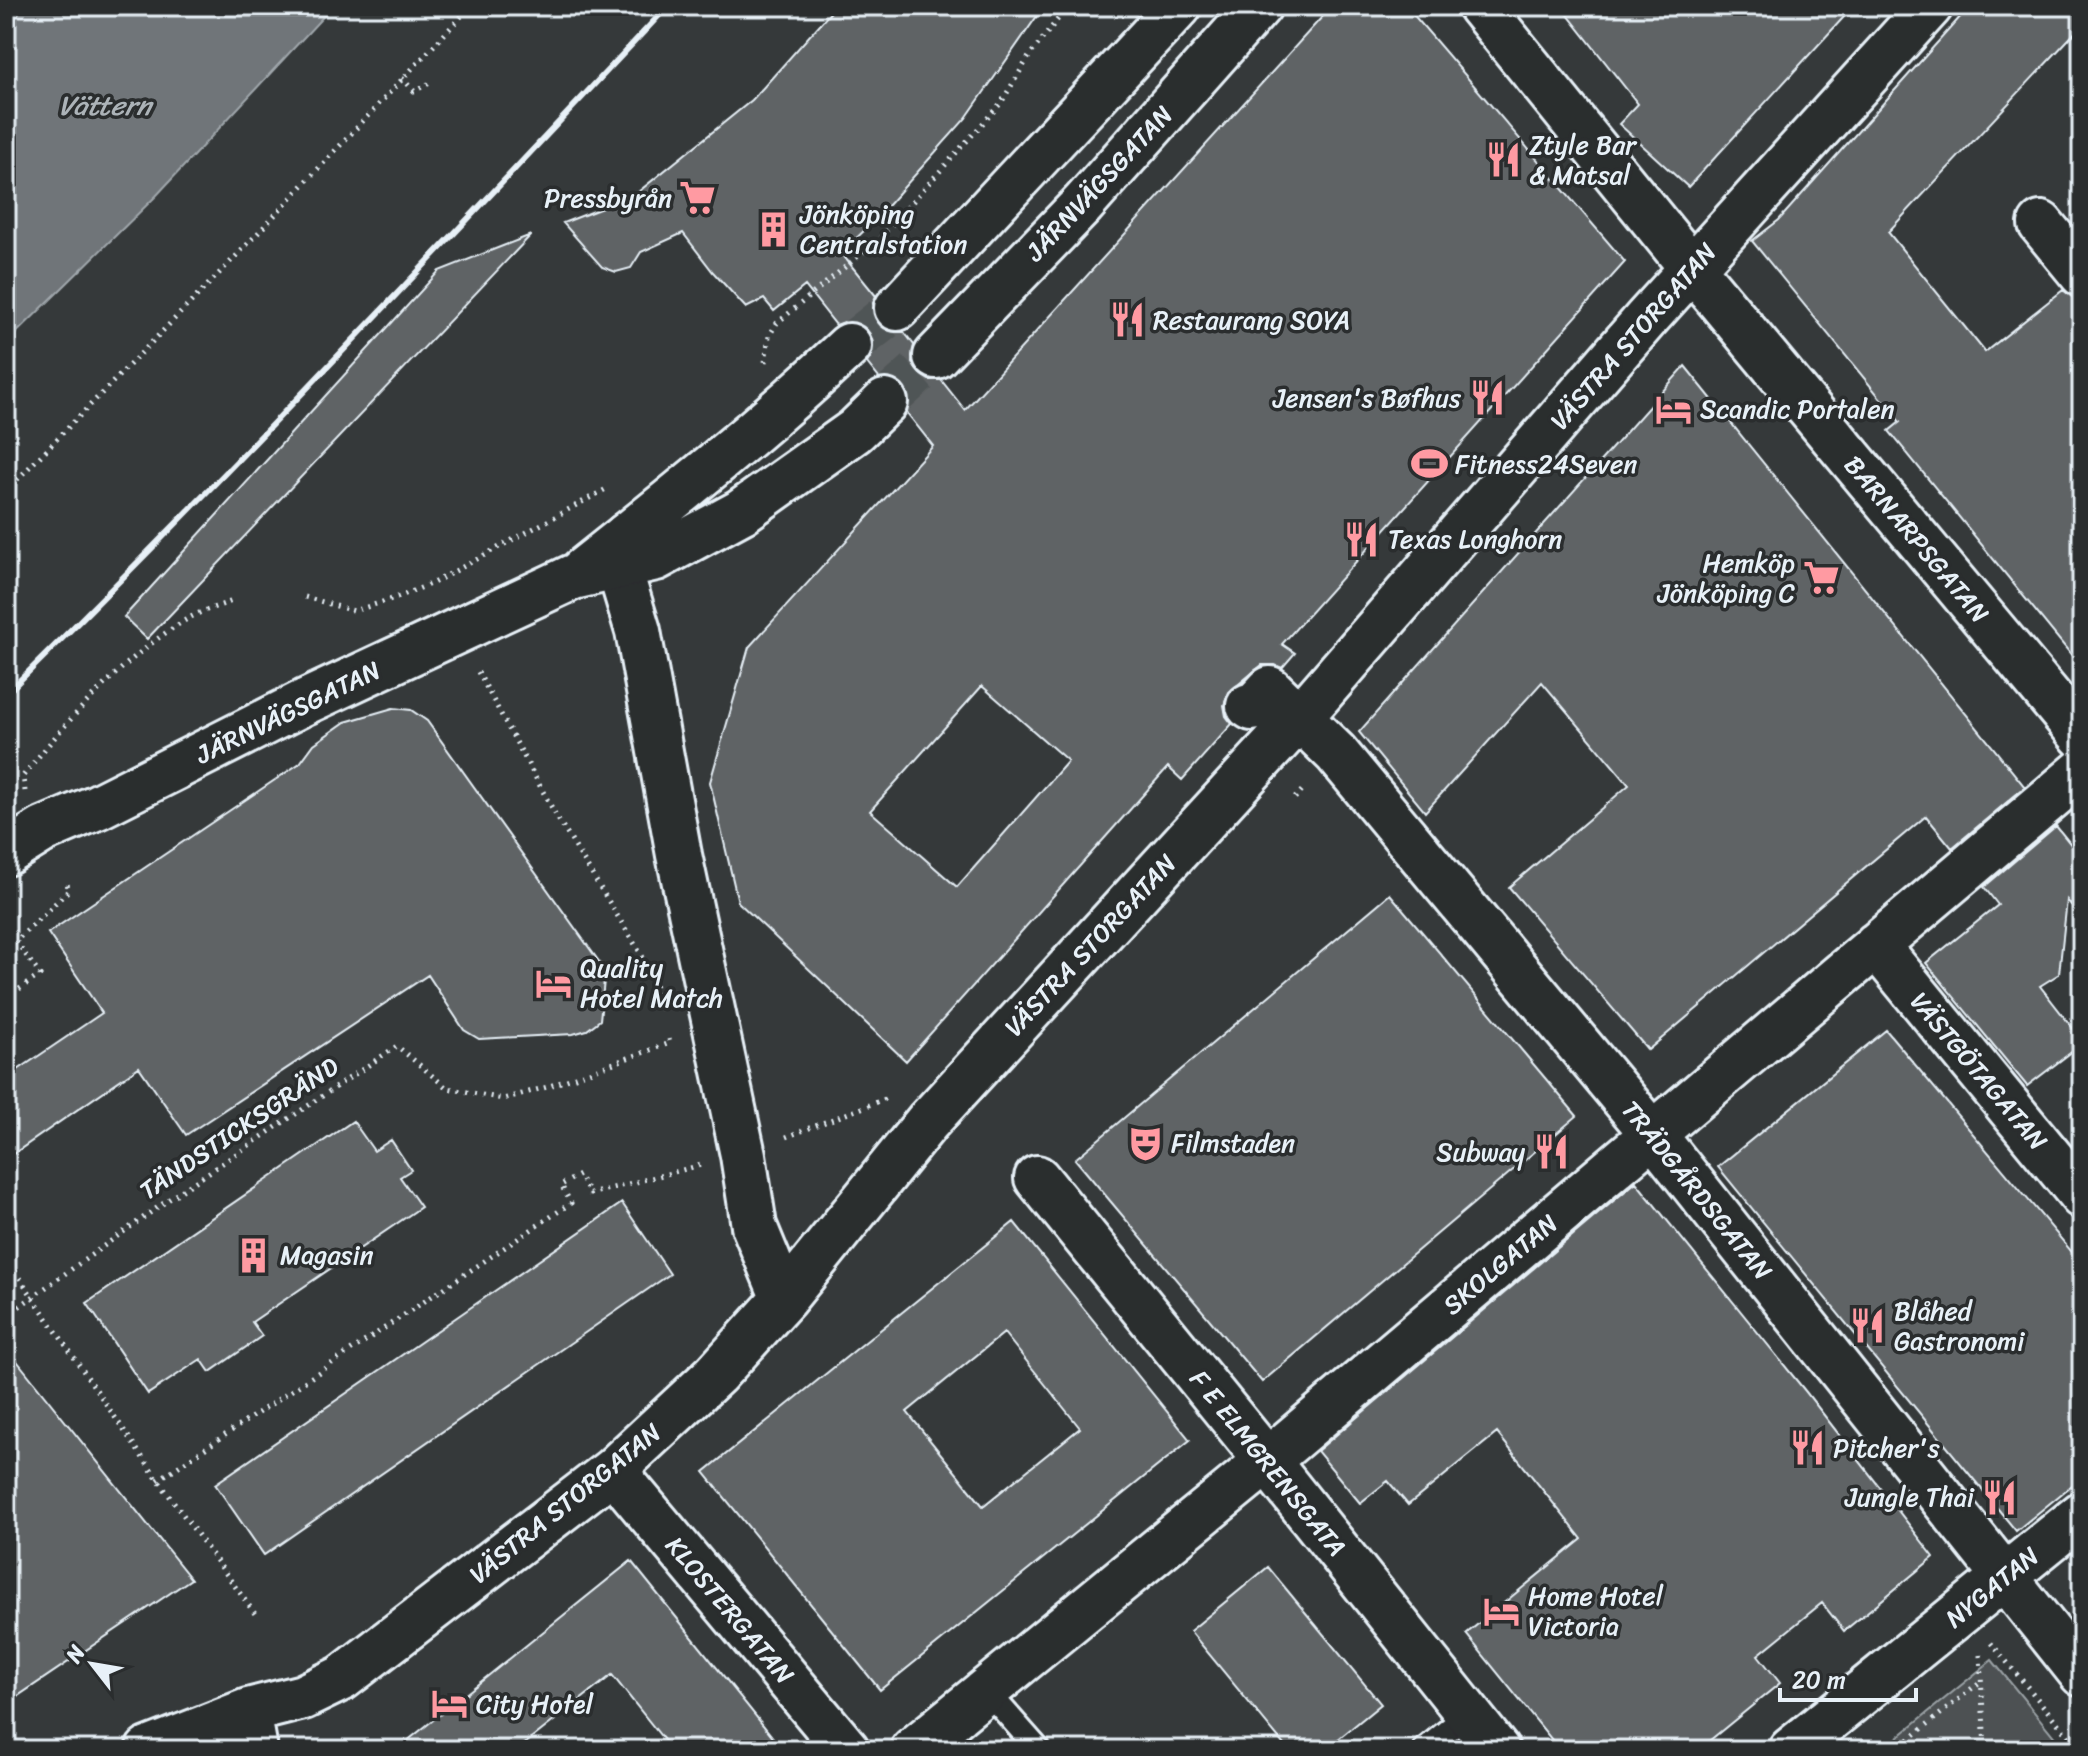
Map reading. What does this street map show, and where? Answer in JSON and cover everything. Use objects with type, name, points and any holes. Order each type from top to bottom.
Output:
[{"type":"street","points":[[897,308],[1179,6]]},
{"type":"street","name":"BARNARPSGATAN","points":[[1480,6],[1692,268],[2082,736]]},
{"type":"street","name":"VÄSTRA STORGATAN","points":[[148,1750],[252,1731],[303,1697],[342,1678],[613,1470],[716,1374],[784,1299],[928,1121],[1300,717],[1692,268],[1930,6]]},
{"type":"street","name":"JÄRNVÄGSGATAN","points":[[936,356],[1083,204],[1253,8]]},
{"type":"street","points":[[2041,224],[2082,274]]},
{"type":"street","name":"JÄRNVÄGSGATAN","points":[[6,853],[43,830],[97,807],[305,702],[623,552],[695,483],[849,346]]},
{"type":"street","name":"JÄRNVÄGSGATAN","points":[[623,552],[656,558],[741,512],[855,431],[885,402]]},
{"type":"street","points":[[623,552],[679,855],[743,1155],[754,1226],[784,1299]]},
{"type":"street","name":"TRÄDGÅRDSGATAN","points":[[1249,706],[1252,708],[1270,689],[1336,753],[1653,1134],[1987,1601],[2082,1674]]},
{"type":"street","name":"SKOLGATAN","points":[[913,1750],[1267,1461],[2082,771]]},
{"type":"street","name":"VÄSTGÖTAGATAN","points":[[1876,945],[2082,1196]]},
{"type":"street","name":"F E ELMGRENSGATA","points":[[1037,1178],[1497,1750]]},
{"type":"street","name":"KLOSTERGATAN","points":[[613,1470],[847,1750]]},
{"type":"street","name":"NYGATAN","points":[[1791,1750],[1987,1601],[2082,1514]]},
{"type":"lane","points":[[986,1690],[1039,1750]]},
{"type":"lane","points":[[1424,1750],[1468,1714]]},
{"type":"path","points":[[6,491],[242,250],[471,6]]},
{"type":"path","points":[[764,365],[769,336],[777,323],[879,239],[1001,103],[1030,55],[1068,6]]},
{"type":"path","points":[[402,78],[414,91],[430,83]]},
{"type":"path","points":[[305,597],[354,611],[398,597],[433,583],[610,487]]},
{"type":"path","points":[[25,793],[23,776],[51,740],[151,643],[191,616],[235,600]]},
{"type":"path","points":[[477,671],[558,819],[652,972],[663,1014]]},
{"type":"path","points":[[6,998],[40,975],[16,941],[69,890],[67,884]]},
{"type":"path","name":"TÄNDSTICKSGRÄND","points":[[6,1316],[175,1195],[397,1046],[447,1088],[503,1099],[547,1087],[670,1043],[667,1029]]},
{"type":"path","points":[[158,1480],[571,1203],[561,1185],[579,1175],[590,1194],[743,1155],[888,1097]]},
{"type":"path","points":[[6,1258],[158,1480],[258,1618]]},
{"type":"path","points":[[1985,1750],[1981,1680],[1987,1601]]},
{"type":"path","points":[[1987,1601],[2080,1750]]},
{"type":"path","points":[[1896,1750],[1981,1680]]},
{"type":"shaded area","points":[[1992,1660],[2065,1750],[1882,1750]]},
{"type":"water","name":"Vättern","points":[[6,6],[333,6],[156,196],[6,343]]},
{"type":"building","points":[[836,6],[1044,6],[966,118],[841,253],[876,296],[873,315],[879,326],[891,332],[904,332],[914,345],[912,362],[918,373],[929,380],[941,380],[965,410],[1332,6],[1406,6],[1625,262],[1282,644],[1295,653],[1282,668],[1262,665],[1229,692],[1224,705],[1226,716],[1232,724],[1182,780],[1168,767],[906,1061],[738,902],[710,782],[749,647],[933,446],[907,413],[909,397],[903,385],[893,378],[879,378],[867,363],[873,353],[873,341],[868,330],[856,322],[836,325],[805,286],[774,311],[764,299],[746,308],[683,233],[641,252],[631,268],[616,272],[602,267],[563,223],[633,196],[752,100]],"holes":[[[982,686],[1068,761],[957,887],[870,811]]]},
{"type":"building","points":[[1561,6],[1854,6],[1688,187],[1619,124],[1638,104]]},
{"type":"building","points":[[1970,6],[2082,6],[2082,25],[1888,232],[1985,352],[2063,290],[2072,297],[2082,298],[2082,668],[1889,431],[1900,422],[1752,241],[1779,220]]},
{"type":"building","points":[[531,235],[147,639],[124,617],[439,271]]},
{"type":"building","points":[[1685,366],[2025,787],[1952,848],[1926,816],[1648,1050],[1509,887],[1629,785],[1542,682],[1425,812],[1359,732]]},
{"type":"building","points":[[393,708],[411,710],[427,721],[605,970],[600,1020],[587,1030],[573,1034],[479,1039],[464,1030],[428,975],[186,1135],[139,1067],[6,1159],[6,1078],[102,1013],[48,933],[300,763],[314,744],[345,722]]},
{"type":"building","points":[[2056,826],[2082,858],[2082,919],[2067,900],[2059,974],[2040,986],[2082,1044],[2027,1086],[1926,963],[1998,905],[1984,887]]},
{"type":"building","points":[[1390,894],[1577,1116],[1262,1382],[1075,1159]]},
{"type":"building","points":[[1886,1030],[2082,1264],[2082,1477],[2016,1531],[1718,1167]]},
{"type":"building","name":"Magasin","points":[[353,1121],[374,1151],[391,1140],[411,1170],[400,1177],[421,1207],[252,1322],[262,1336],[210,1372],[201,1359],[148,1394],[87,1303]]},
{"type":"building","points":[[1636,1182],[1806,1392],[1934,1557],[1844,1631],[1822,1603],[1758,1655],[1780,1683],[1698,1750],[1560,1750],[1466,1634],[1582,1539],[1497,1433],[1408,1505],[1388,1481],[1360,1503],[1317,1451]]},
{"type":"building","points":[[622,1203],[670,1274],[264,1555],[215,1484]]},
{"type":"building","points":[[1014,1222],[1190,1440],[880,1690],[704,1472]],"holes":[[[1004,1333],[1080,1428],[983,1506],[907,1412]]]},
{"type":"building","points":[[6,1347],[191,1579],[6,1704]]},
{"type":"building","points":[[631,1561],[783,1750],[672,1750],[612,1675],[517,1750],[396,1750]]},
{"type":"building","points":[[1268,1567],[1381,1704],[1325,1750],[1288,1750],[1190,1631]]},
{"type":"tunnel","points":[[849,346],[897,308]]},
{"type":"tunnel","points":[[885,402],[936,356]]},
{"type":"railway","points":[[6,694],[258,439],[668,6]]},
{"type":"place","name":"Ztyle Bar & Matsal","points":[[1503,160]]},
{"type":"place","name":"Pressbyrån","points":[[698,198]]},
{"type":"place","name":"Jönköping Centralstation","points":[[774,229]]},
{"type":"place","name":"Restaurang SOYA","points":[[1127,320]]},
{"type":"place","name":"Jensen's Bøfhus","points":[[1487,398]]},
{"type":"place","name":"Scandic Portalen","points":[[1674,409]]},
{"type":"place","name":"Fitness24Seven","points":[[1429,464]]},
{"type":"place","name":"Texas Longhorn","points":[[1362,539]]},
{"type":"place","name":"Hemköp Jönköping C","points":[[1821,578]]},
{"type":"place","name":"Quality Hotel Match","points":[[554,983]]},
{"type":"place","name":"Filmstaden","points":[[1145,1143]]},
{"type":"place","name":"Subway","points":[[1551,1152]]},
{"type":"place","name":"Magasin","points":[[254,1255]]},
{"type":"place","name":"Blåhed Gastronomi","points":[[1868,1326]]},
{"type":"place","name":"Pitcher's","points":[[1807,1448]]},
{"type":"place","name":"Jungle Thai","points":[[2000,1497]]},
{"type":"place","name":"Home Hotel Victoria","points":[[1502,1611]]},
{"type":"place","name":"City Hotel","points":[[450,1704]]}]
